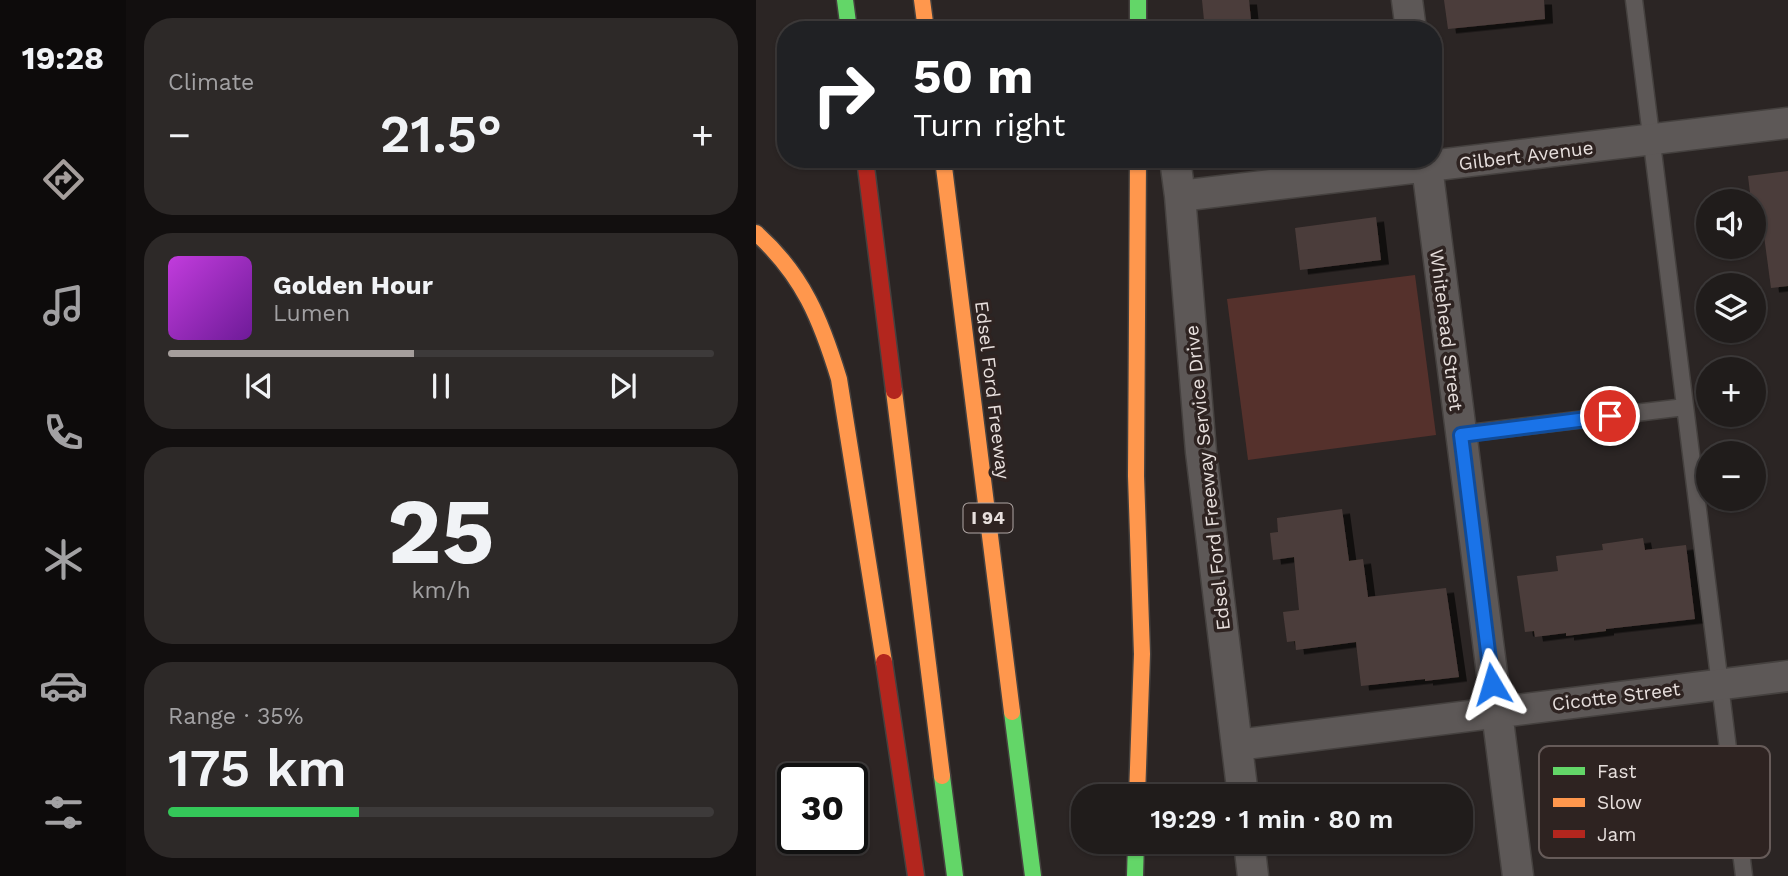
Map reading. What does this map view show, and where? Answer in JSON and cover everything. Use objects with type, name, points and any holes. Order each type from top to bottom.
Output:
[{"type":"highway","points":[[845,0],[848,21]]},
{"type":"highway","points":[[922,0],[925,21]]},
{"type":"highway","points":[[1139,21],[1141,0]]},
{"type":"highway","points":[[866,168],[955,876]]},
{"type":"highway","name":"Edsel Ford Freeway","points":[[944,168],[1033,876]]},
{"type":"highway","points":[[1138,168],[1136,476],[1142,654],[1138,784]]},
{"type":"highway","points":[[756,233],[774,249],[808,298],[826,336],[839,379],[916,876]]},
{"type":"highway","points":[[1135,876],[1136,854]]},
{"type":"street","points":[[1141,0],[1150,21]]},
{"type":"street","points":[[1407,0],[1409,21]]},
{"type":"street","name":"Gilbert Avenue","points":[[1442,161],[1788,123]]},
{"type":"street","name":"Edsel Ford Freeway Service Drive","points":[[1176,168],[1201,452],[1242,784]]},
{"type":"street","name":"Gilbert Avenue","points":[[1180,196],[1389,168]]},
{"type":"street","name":"Whitehead Street","points":[[1427,168],[1518,876]]},
{"type":"street","name":"Cicotte Street","points":[[1237,745],[1788,676]]},
{"type":"street","points":[[1250,854],[1253,876]]},
{"type":"lane","points":[[1634,0],[1728,746]]},
{"type":"lane","points":[[1461,435],[1685,407]]},
{"type":"lane","points":[[1742,858],[1744,876]]},
{"type":"shaded area","points":[[1415,275],[1436,435],[1248,460],[1227,299]]},
{"type":"building","points":[[1202,0],[1249,0],[1251,21],[1204,21]]},
{"type":"building","points":[[1444,0],[1544,0],[1545,19],[1448,29]]},
{"type":"building","points":[[1788,171],[1788,286],[1771,288],[1766,250],[1766,189],[1750,189],[1748,176]]},
{"type":"building","points":[[1376,217],[1381,260],[1300,270],[1295,228]]},
{"type":"building","points":[[1342,509],[1349,561],[1363,559],[1368,597],[1446,588],[1459,677],[1361,686],[1356,642],[1296,650],[1295,641],[1287,642],[1283,612],[1299,610],[1294,557],[1273,560],[1270,533],[1278,532],[1277,518]]},
{"type":"building","points":[[1643,538],[1645,550],[1686,545],[1695,619],[1566,636],[1566,633],[1535,637],[1534,631],[1525,632],[1517,576],[1558,571],[1556,556],[1603,550],[1602,544]]},
{"type":"traffic: fast","points":[[845,0],[848,21]]},
{"type":"traffic: fast","points":[[1138,0],[1138,21]]},
{"type":"traffic: fast","points":[[1012,712],[1033,876]]},
{"type":"traffic: fast","points":[[942,776],[955,876]]},
{"type":"traffic: fast","points":[[1135,876],[1136,854]]},
{"type":"traffic: slow","points":[[922,0],[925,21]]},
{"type":"traffic: slow","points":[[944,168],[1012,712]]},
{"type":"traffic: slow","points":[[1137,784],[1142,654],[1136,476],[1138,168]]},
{"type":"traffic: slow","points":[[756,233],[798,282],[817,318],[839,379],[884,662]]},
{"type":"traffic: slow","points":[[894,391],[942,776]]},
{"type":"traffic: jam","points":[[866,168],[894,391]]},
{"type":"traffic: jam","points":[[884,662],[916,876]]},
{"type":"route","points":[[1492,684],[1461,435],[1610,416]]}]
